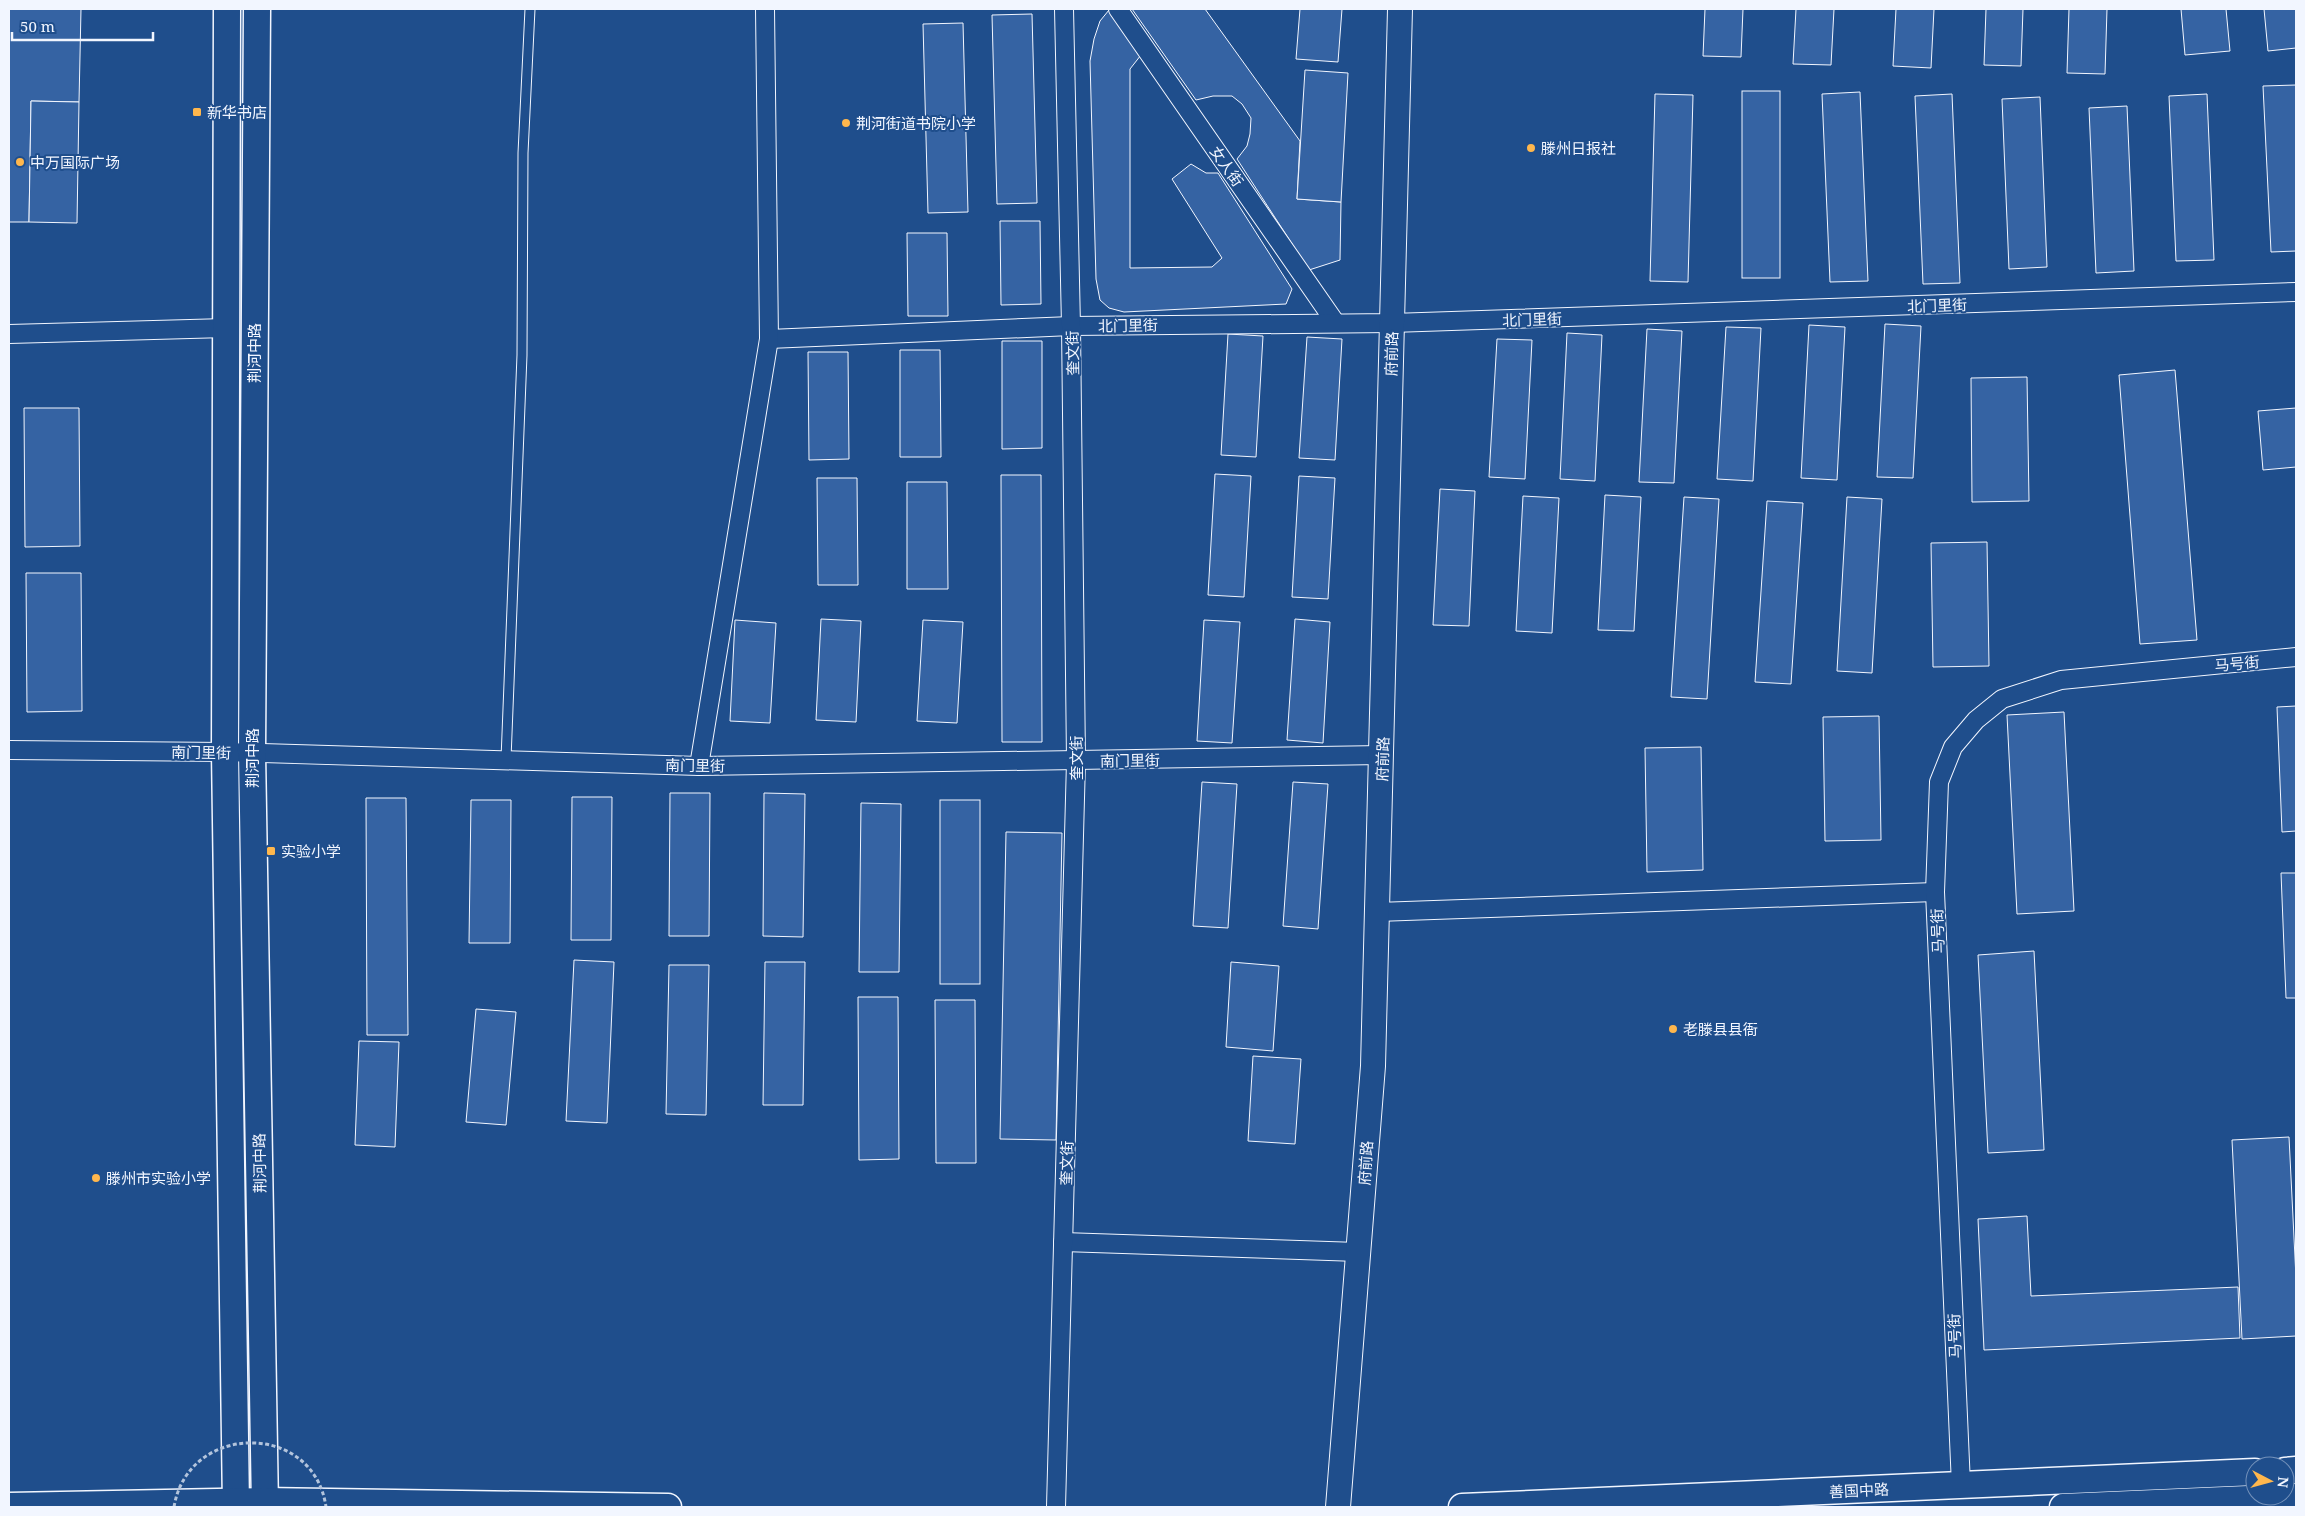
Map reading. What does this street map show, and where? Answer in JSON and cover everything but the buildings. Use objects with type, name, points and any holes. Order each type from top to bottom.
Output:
[{"type":"main road","name":"荆河中路","points":[[227,9],[226,752],[235,1504]]},
{"type":"main road","name":"荆河中路","points":[[257,9],[252,753],[265,1504]]},
{"type":"main road","name":"府前路","points":[[1338,1507],[1373,1066],[1400,9]]},
{"type":"main road","name":"善国中路","points":[[1462,1507],[2245,1472]]},
{"type":"main road","points":[[2063,1507],[2175,1505],[2296,1497]]},
{"type":"main road","points":[[9,1506],[265,1504],[668,1507]]},
{"type":"street","points":[[699,766],[768,339],[765,9]]},
{"type":"street","name":"奎文街","points":[[1056,1507],[1076,761],[1071,326],[1064,9]]},
{"type":"street","name":"女人街","points":[[1118,9],[1335,322]]},
{"type":"street","name":"北门里街","points":[[768,339],[1071,326],[1335,322],[1392,323],[2296,292]]},
{"type":"street","points":[[9,334],[226,328]]},
{"type":"street","name":"马号街","points":[[1961,1485],[1935,892],[1939,782],[1953,747],[1976,720],[2002,699],[2061,680],[2296,657]]},
{"type":"street","name":"南门里街","points":[[9,750],[226,752],[699,766],[1382,755]]},
{"type":"street","points":[[1377,912],[1935,892]]},
{"type":"street","points":[[1064,1242],[1358,1252]]},
{"type":"lane","points":[[506,760],[522,355],[523,154],[530,9]]},
{"type":"path","points":[[174,1507],[183,1481],[199,1461],[221,1447],[246,1442],[271,1444],[294,1456],[313,1474],[324,1496],[326,1507]]},
{"type":"place","name":"新华书店","points":[[197,112]]},
{"type":"place","name":"荆河街道书院小学","points":[[846,123]]},
{"type":"place","name":"滕州日报社","points":[[1531,148]]},
{"type":"place","name":"中万国际广场","points":[[20,162]]},
{"type":"place","name":"实验小学","points":[[271,851]]},
{"type":"place","name":"老滕县县衙","points":[[1673,1029]]},
{"type":"place","name":"滕州市实验小学","points":[[96,1178]]}]
